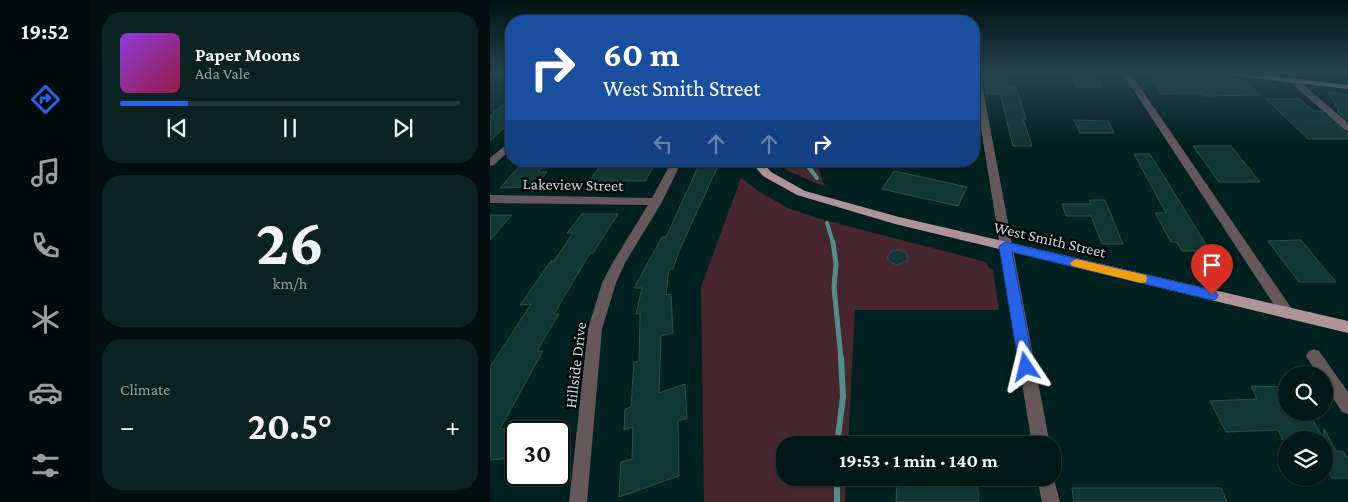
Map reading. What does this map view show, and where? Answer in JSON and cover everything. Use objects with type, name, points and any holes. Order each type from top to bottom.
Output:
[{"type":"main road","name":"West Smith Street","points":[[761,167],[767,174],[801,193],[899,221],[1348,327]]},
{"type":"street","points":[[1143,97],[1287,313]]},
{"type":"street","points":[[1314,97],[1348,128]]},
{"type":"street","points":[[980,98],[1038,436]]},
{"type":"street","points":[[490,163],[505,149]]},
{"type":"street","name":"Hillside Drive","points":[[578,502],[595,329],[609,283],[619,262],[656,202],[674,167]]},
{"type":"street","name":"Lakeview Street","points":[[490,200],[656,202]]},
{"type":"street","points":[[1314,356],[1348,406]]},
{"type":"street","points":[[1048,486],[1051,502]]},
{"type":"shaded area","points":[[783,167],[818,167],[825,187]]},
{"type":"shaded area","points":[[741,178],[760,192],[788,208],[817,218],[986,262],[989,268],[993,270],[999,310],[855,310],[848,436],[776,436],[776,486],[846,486],[845,502],[704,502],[701,287]]},
{"type":"building","points":[[1001,97],[1019,97],[1026,119],[1023,119],[1032,146],[1013,146]]},
{"type":"building","points":[[1331,97],[1348,97],[1348,121],[1337,111],[1339,111]]},
{"type":"building","points":[[1266,99],[1299,99],[1314,111],[1321,111],[1348,133],[1348,139],[1308,139]]},
{"type":"building","points":[[505,102],[505,127],[490,141],[490,116]]},
{"type":"building","points":[[1074,120],[1108,121],[1114,133],[1080,133]]},
{"type":"building","points":[[1193,146],[1231,146],[1260,182],[1219,182]]},
{"type":"building","points":[[1134,154],[1150,154],[1210,251],[1182,251],[1177,242],[1171,242],[1155,213],[1166,213]]},
{"type":"building","points":[[519,167],[543,167],[538,172],[547,172],[535,187],[500,188]]},
{"type":"building","points":[[599,167],[654,167],[645,181],[589,181]]},
{"type":"building","points":[[698,167],[718,167],[679,251],[673,269],[669,269],[666,295],[671,294],[673,333],[661,336],[659,393],[685,384],[687,418],[678,421],[679,476],[619,497],[621,462],[632,459],[633,427],[624,430],[625,409],[631,407],[634,362],[639,361],[640,313],[636,314],[642,288],[634,288],[662,237],[666,237]]},
{"type":"building","points":[[894,171],[967,187],[958,206],[882,189]]},
{"type":"building","points":[[1089,200],[1105,200],[1123,244],[1102,244],[1091,216],[1066,216],[1062,204],[1091,204]]},
{"type":"building","points":[[582,214],[618,214],[593,253],[590,253],[554,314],[559,314],[537,351],[543,351],[500,429],[505,429],[505,455],[503,459],[490,460],[490,367],[531,304],[520,305],[573,233],[567,233]]},
{"type":"building","points":[[490,215],[512,215],[490,240]]},
{"type":"building","points":[[1301,240],[1336,282],[1299,282],[1268,241]]},
{"type":"building","points":[[899,250],[905,252],[908,258],[897,265],[890,262],[887,257],[892,251]]},
{"type":"building","points":[[1251,386],[1278,387],[1278,421],[1313,421],[1319,431],[1226,432],[1210,401],[1257,399]]},
{"type":"building","points":[[1333,446],[1336,451],[1343,451],[1348,459],[1348,478],[1333,478]]},
{"type":"building","points":[[897,486],[978,486],[979,502],[896,502]]},
{"type":"building","points":[[1072,488],[1221,488],[1227,502],[1074,502]]},
{"type":"waterway","points":[[809,167],[817,178]]},
{"type":"waterway","points":[[827,223],[833,243]]},
{"type":"waterway","points":[[833,242],[836,264],[834,287],[841,359]]},
{"type":"waterway","points":[[838,436],[843,397],[841,358]]},
{"type":"waterway","points":[[837,486],[837,502]]},
{"type":"slow traffic","points":[[1076,263],[1141,279]]},
{"type":"route","points":[[1026,367],[1005,246],[1212,295]]}]
